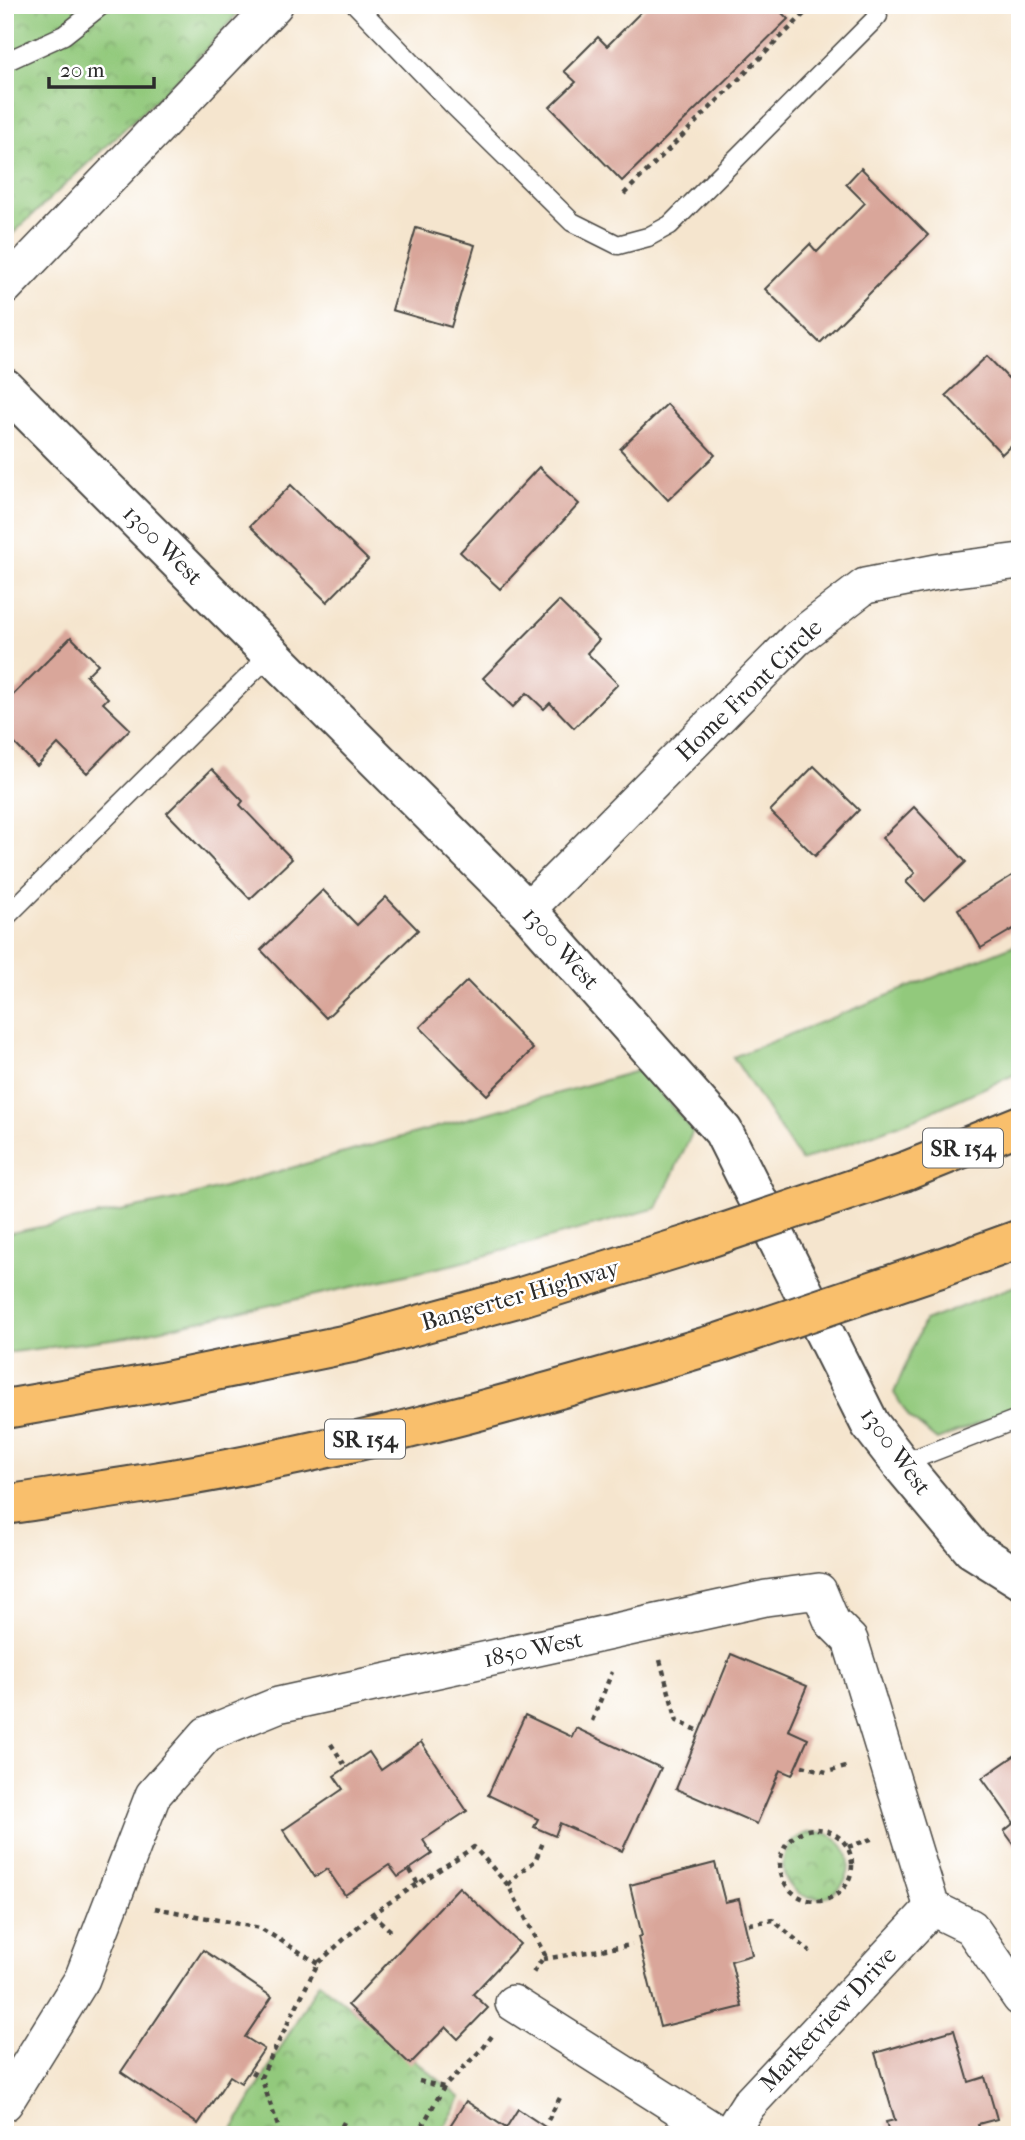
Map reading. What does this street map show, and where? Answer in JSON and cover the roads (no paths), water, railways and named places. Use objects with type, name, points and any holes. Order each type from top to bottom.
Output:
[{"type":"highway","name":"Bangerter Highway","points":[[5,1409],[160,1382],[352,1343],[521,1297],[691,1244],[906,1171],[1020,1125]]},
{"type":"highway","name":"SR 154","points":[[5,1505],[176,1479],[286,1457],[541,1395],[718,1343],[1020,1239]]},
{"type":"street","points":[[5,287],[275,5]]},
{"type":"street","name":"1300 West","points":[[5,388],[527,910],[723,1131],[870,1424],[972,1549],[1020,1579]]},
{"type":"street","name":"Home Front Circle","points":[[527,910],[796,639],[865,586],[942,571],[1020,561]]},
{"type":"street","name":"1850 West","points":[[5,2103],[82,1979],[153,1795],[207,1734],[278,1705],[766,1598],[819,1591],[832,1622],[850,1640],[932,1908]]},
{"type":"street","points":[[932,1908],[971,1927],[1020,1998]]},
{"type":"street","name":"Marketview Drive","points":[[729,2135],[748,2105],[932,1908]]},
{"type":"street","points":[[513,2003],[721,2135]]},
{"type":"lane","points":[[5,62],[64,35],[102,5]]},
{"type":"lane","points":[[367,9],[450,103],[572,222],[618,245],[648,237],[670,225],[878,16]]},
{"type":"lane","points":[[5,915],[8,915],[272,653]]},
{"type":"lane","points":[[901,1464],[1020,1418]]}]
